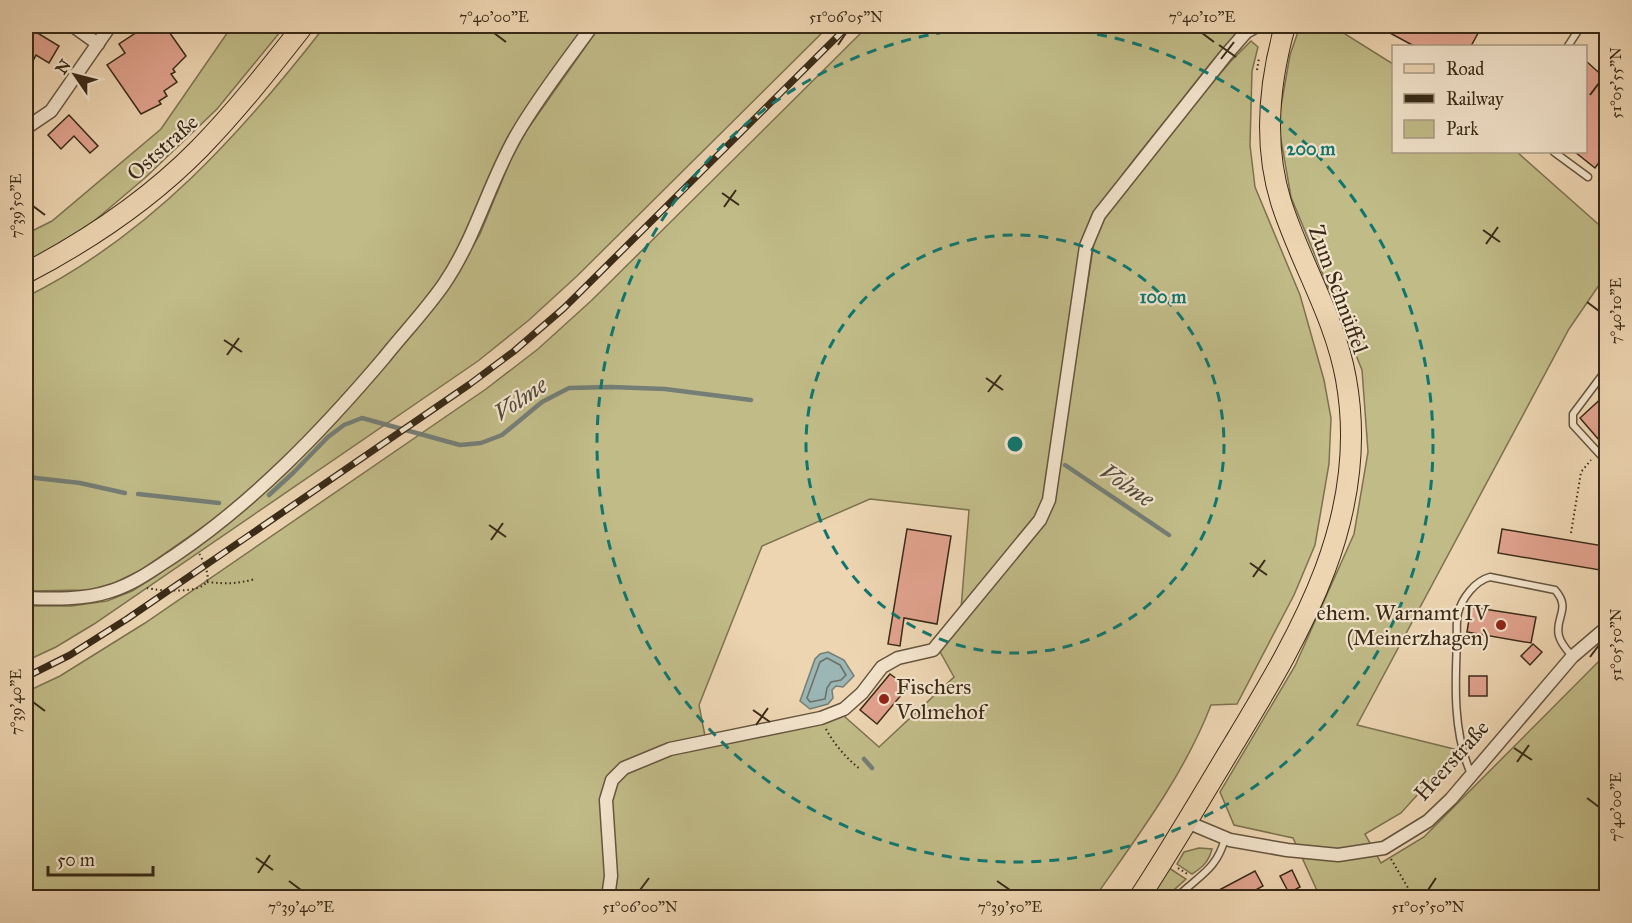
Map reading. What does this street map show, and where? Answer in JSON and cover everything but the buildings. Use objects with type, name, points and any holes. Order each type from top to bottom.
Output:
[{"type":"main road","name":"Oststraße","points":[[26,273],[85,239],[158,186],[198,150],[243,102],[303,26]]},
{"type":"main road","name":"Zum Schnüffel","points":[[1187,822],[1259,702],[1311,604],[1333,551],[1352,462],[1351,417],[1335,334],[1282,205],[1272,159],[1269,129],[1271,95],[1275,63],[1285,26]]},
{"type":"main road","points":[[1139,897],[1187,822]]},
{"type":"street","points":[[74,26],[98,44]]},
{"type":"street","points":[[26,128],[51,111],[110,26]]},
{"type":"street","points":[[26,598],[87,597],[111,591],[135,581],[192,543],[263,486],[291,459],[365,380],[425,309],[460,258],[518,133],[592,26]]},
{"type":"street","points":[[608,897],[612,876],[606,800],[612,780],[624,768],[670,749],[821,718],[844,709],[862,693],[882,667],[898,658],[933,650],[1040,520],[1049,500],[1086,246],[1099,215],[1226,55],[1246,32],[1257,26]]},
{"type":"street","name":"Heerstraße","points":[[1187,822],[1225,838],[1287,850],[1338,855],[1384,848],[1428,821],[1451,799],[1572,657],[1606,628]]},
{"type":"lane","points":[[1569,45],[1581,26]]},
{"type":"lane","points":[[1555,153],[1588,177]]},
{"type":"lane","points":[[1606,370],[1592,386],[1574,414],[1573,425],[1606,461]]},
{"type":"lane","points":[[1471,774],[1464,756],[1459,729],[1456,670],[1458,613],[1473,586],[1481,579],[1490,577],[1556,590],[1562,598],[1563,610],[1558,634],[1572,657]]},
{"type":"lane","points":[[1176,897],[1213,866],[1225,838]]},
{"type":"path","points":[[1257,75],[1260,55]]},
{"type":"path","points":[[1571,533],[1581,471],[1599,453]]},
{"type":"path","points":[[192,543],[201,556],[208,577],[207,582]]},
{"type":"path","points":[[135,581],[144,588],[183,590],[196,589],[207,582],[226,584],[255,579]]},
{"type":"path","points":[[821,718],[831,738],[860,769]]},
{"type":"path","points":[[1384,848],[1414,897]]},
{"type":"green space","points":[[232,26],[285,26],[217,109],[146,177],[80,233],[26,264],[26,234],[52,221],[161,129]]},
{"type":"green space","points":[[325,26],[585,26],[515,127],[467,234],[446,271],[358,379],[285,458],[227,510],[141,570],[114,583],[89,590],[26,591],[26,297],[71,272],[113,244],[153,213],[226,143],[261,105]]},
{"type":"green space","points":[[600,26],[829,26],[577,276],[529,320],[478,361],[94,624],[56,647],[26,661],[26,606],[71,606],[107,601],[132,591],[156,576],[233,519],[435,306],[459,271],[480,234],[511,159],[527,130]]},
{"type":"green space","points":[[868,26],[1245,26],[1216,56],[1131,164],[1111,191],[1094,220],[1061,452],[1094,243],[1107,212],[1125,184],[1251,41],[1258,47],[1252,71],[1250,145],[1255,187],[1300,295],[1324,380],[1331,418],[1329,464],[1315,545],[1294,595],[1237,704],[1211,705],[1174,781],[1095,897],[26,897],[26,692],[60,676],[145,623],[486,389],[538,349],[592,300]],"holes":[[[870,499],[969,510],[960,621],[938,648],[954,677],[879,747],[836,709],[705,736],[699,705],[762,546]]]},
{"type":"green space","points":[[1300,26],[1348,26],[1345,34],[1392,63],[1392,153],[1518,153],[1606,231],[1606,275],[1569,329],[1357,725],[1458,750],[1401,813],[1365,834],[1381,863],[1424,837],[1606,654],[1606,897],[1320,897],[1293,838],[1234,825],[1220,792],[1295,666],[1354,534],[1368,452],[1362,370],[1291,197],[1278,123],[1290,55]]},
{"type":"green space","points":[[1199,848],[1212,849],[1207,860],[1192,874],[1177,864],[1184,852]]},
{"type":"green space","points":[[1169,868],[1186,879],[1166,897],[1149,898]]},
{"type":"water","points":[[828,652],[844,660],[854,676],[843,687],[836,686],[832,690],[833,698],[828,704],[810,709],[800,701],[815,659],[820,654]]},
{"type":"waterway","name":"Volme","points":[[269,495],[328,437],[344,425],[362,418],[460,445],[481,443],[502,435],[542,402],[569,388],[665,389],[751,400]]},
{"type":"waterway","name":"Volme","points":[[1065,465],[1169,535]]},
{"type":"waterway","name":"Volme","points":[[26,475],[125,493]]},
{"type":"waterway","name":"Volme","points":[[138,494],[219,503]]},
{"type":"waterway","name":"Volme","points":[[864,759],[872,768]]},
{"type":"railway","points":[[26,677],[70,655],[127,619],[470,384],[513,352],[564,308],[848,26]]},
{"type":"place","name":"ehem. Warnamt IV (Meinerzhagen)","points":[[1501,625]]},
{"type":"place","name":"Fischers Volmehof","points":[[884,699]]}]
